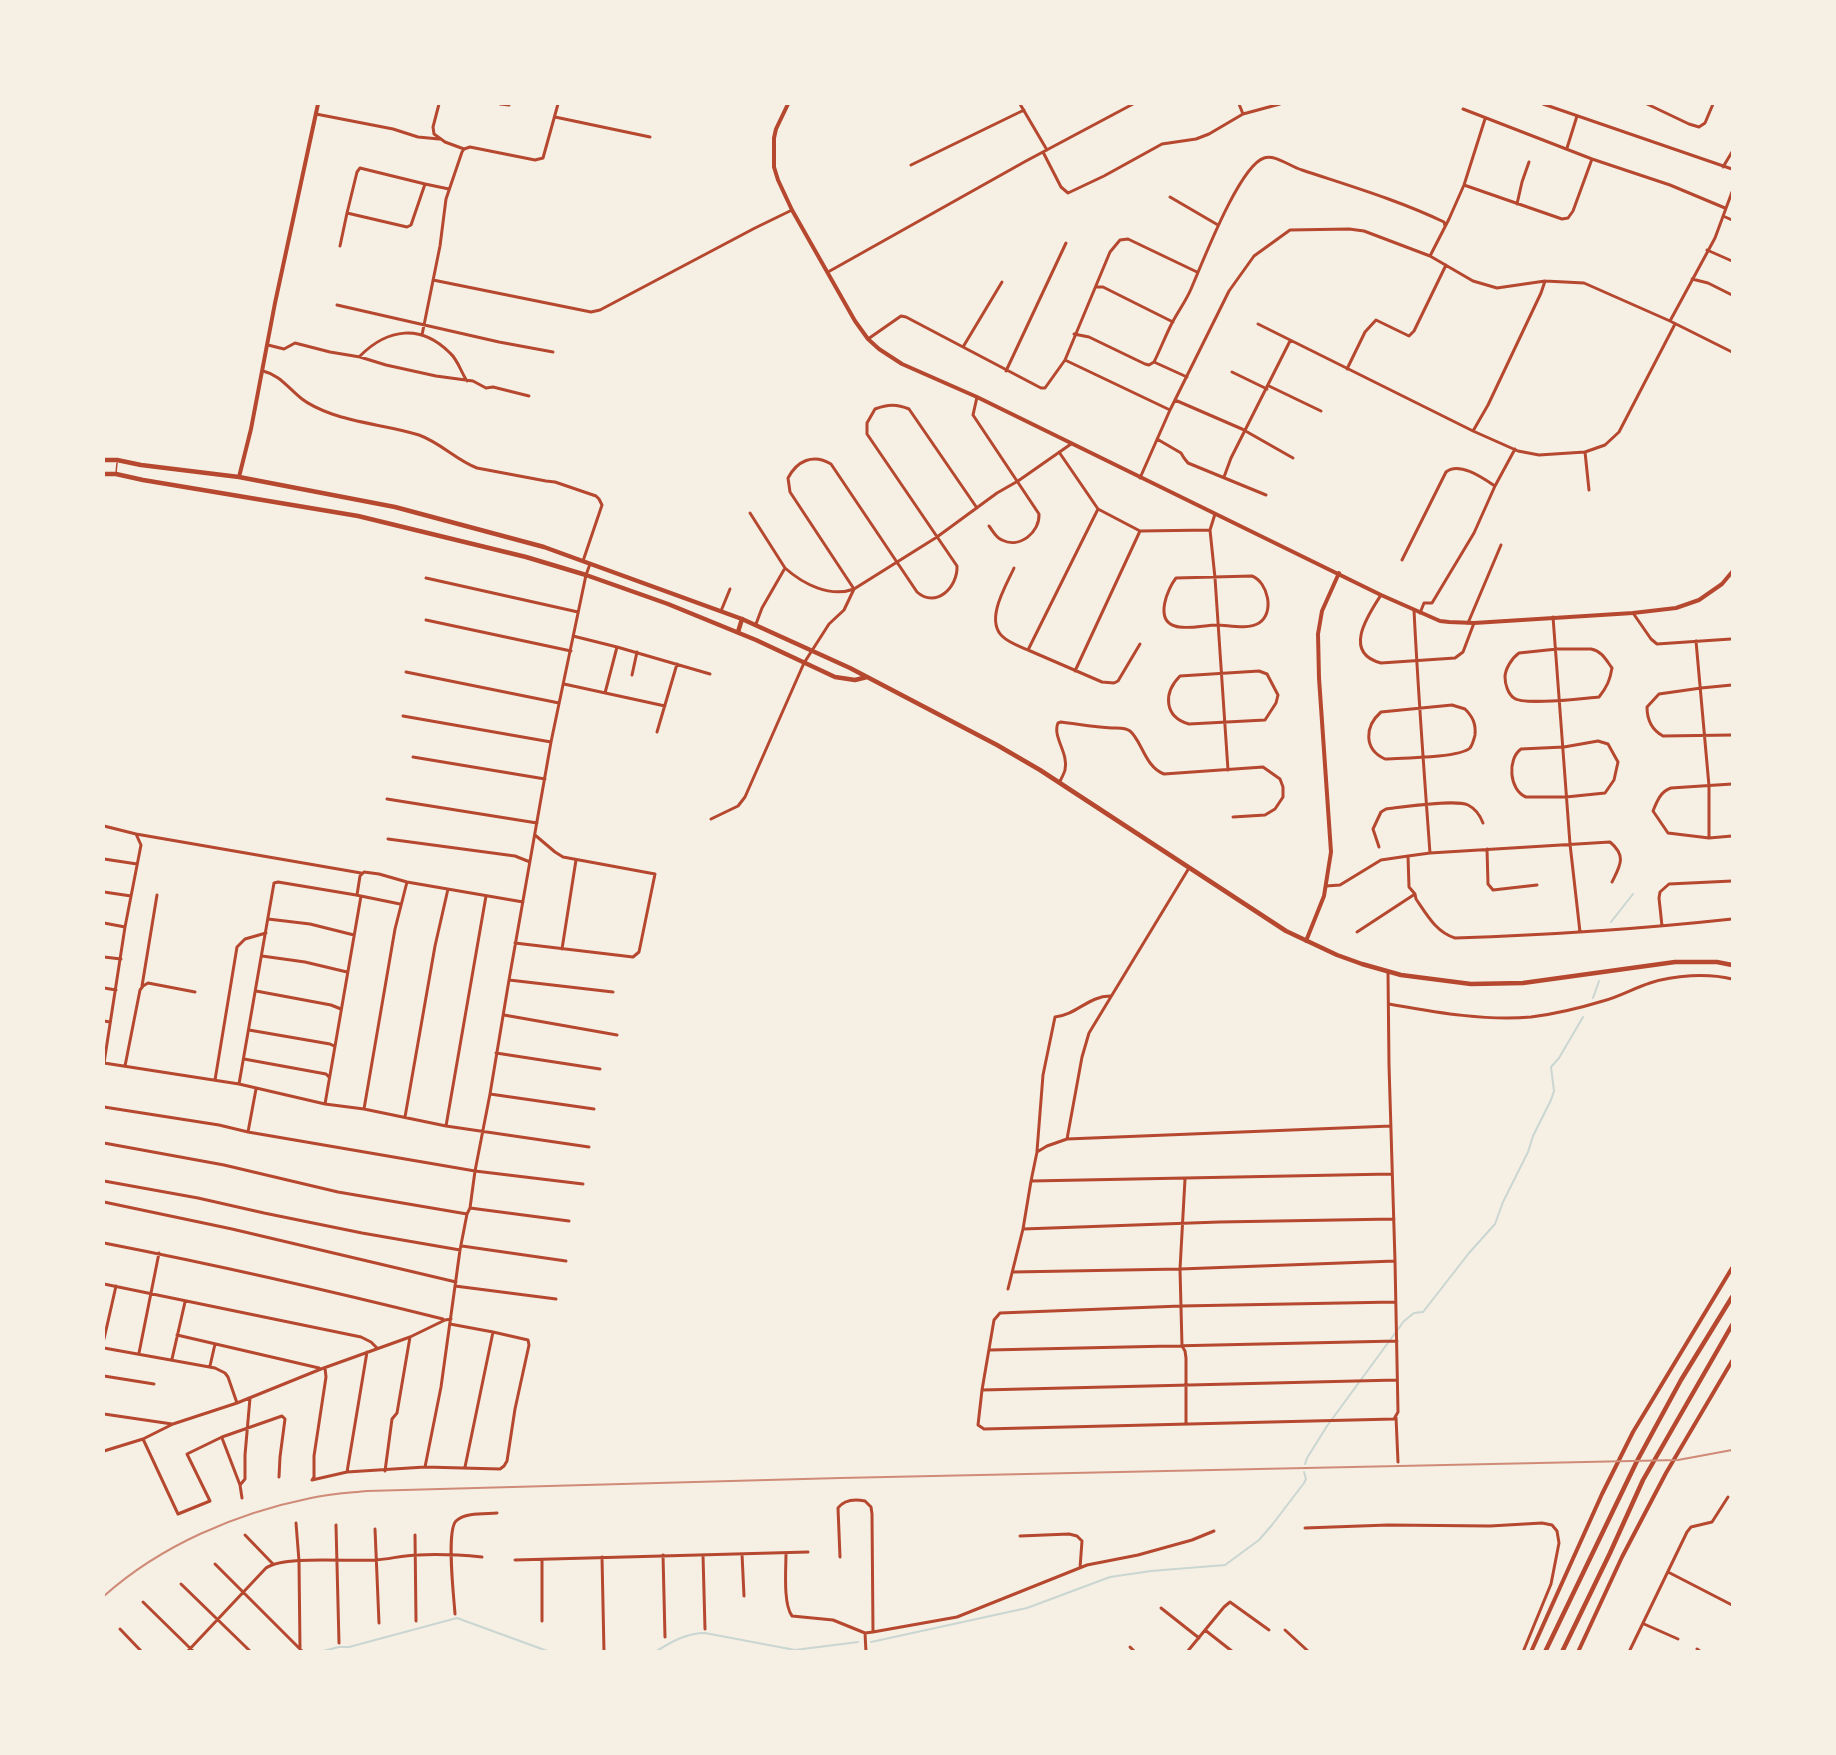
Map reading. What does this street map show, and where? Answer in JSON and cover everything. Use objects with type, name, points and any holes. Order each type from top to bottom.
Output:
[{"type":"main road","points":[[104,460],[117,459],[141,465],[239,477],[395,507],[519,539],[721,610],[812,650],[990,741],[1059,783],[1286,931],[1337,955],[1388,972],[1471,984],[1500,984],[1523,983],[1675,962],[1717,962],[1732,965]]},
{"type":"main road","points":[[104,474],[116,474],[312,507],[392,523],[526,557],[668,604],[835,677],[855,680],[867,677]]},
{"type":"main road","points":[[738,633],[742,619]]},
{"type":"main road","points":[[1545,1652],[1637,1461],[1681,1380],[1732,1297]]},
{"type":"main road","points":[[1562,1652],[1643,1480],[1732,1325]]},
{"type":"street","points":[[239,477],[318,104]]},
{"type":"street","points":[[439,104],[432,131],[439,139]]},
{"type":"street","points":[[500,104],[509,105]]},
{"type":"street","points":[[316,114],[439,139],[464,149],[470,147],[535,160],[543,158],[558,104]]},
{"type":"street","points":[[788,104],[776,129],[773,152],[778,180],[792,210],[855,321],[868,339],[890,358],[902,364],[977,397],[1381,595],[1440,621],[1474,623],[1633,613],[1676,608],[1699,600],[1722,584],[1732,572]]},
{"type":"street","points":[[1020,104],[1045,151],[1061,188],[1068,193],[1162,144],[1196,139],[1209,134],[1242,114],[1280,104]]},
{"type":"street","points":[[828,272],[1133,104]]},
{"type":"street","points":[[1239,104],[1242,114]]},
{"type":"street","points":[[1543,104],[1732,169]]},
{"type":"street","points":[[1554,108],[1557,104]]},
{"type":"street","points":[[1647,104],[1699,127],[1705,123],[1713,104]]},
{"type":"street","points":[[1463,109],[1592,159],[1670,185],[1725,208]]},
{"type":"street","points":[[911,165],[1024,110]]},
{"type":"street","points":[[1567,148],[1577,116]]},
{"type":"street","points":[[555,117],[650,137]]},
{"type":"street","points":[[1430,256],[1464,185],[1485,118]]},
{"type":"street","points":[[422,335],[449,189],[464,149]]},
{"type":"street","points":[[1723,167],[1732,152]]},
{"type":"street","points":[[1074,334],[1089,337],[1145,364],[1149,365],[1154,362],[1191,290],[1218,225],[1245,176],[1262,159],[1271,157],[1301,170],[1413,208],[1444,222],[1445,226]]},
{"type":"street","points":[[1464,185],[1558,219],[1568,218],[1592,159]]},
{"type":"street","points":[[1517,204],[1528,162]]},
{"type":"street","points":[[340,246],[357,172],[360,168],[449,189]]},
{"type":"street","points":[[347,213],[407,227],[411,225],[425,184]]},
{"type":"street","points":[[1670,321],[1714,238],[1732,192]]},
{"type":"street","points":[[1170,197],[1218,225]]},
{"type":"street","points":[[433,280],[591,312],[600,310],[792,210]]},
{"type":"street","points":[[1722,216],[1732,220]]},
{"type":"street","points":[[1140,478],[1170,410],[1229,291],[1254,255],[1290,230],[1364,231],[1430,256],[1473,281],[1497,288],[1545,281],[1584,283],[1670,321],[1732,352]]},
{"type":"street","points":[[868,339],[901,316],[906,317],[1006,371],[1045,388],[1065,360],[1110,252],[1120,240],[1124,238],[1134,242],[1197,272]]},
{"type":"street","points":[[1006,371],[1066,243]]},
{"type":"street","points":[[1707,250],[1732,261]]},
{"type":"street","points":[[1347,369],[1365,332],[1376,320],[1409,336],[1414,331],[1446,265]]},
{"type":"street","points":[[1692,279],[1732,295]]},
{"type":"street","points":[[1473,430],[1488,405],[1545,281]]},
{"type":"street","points":[[963,347],[1002,282]]},
{"type":"street","points":[[1095,287],[1103,287],[1173,322]]},
{"type":"street","points":[[336,305],[499,342],[554,352]]},
{"type":"street","points":[[1258,324],[1473,430],[1527,454],[1539,455],[1585,452],[1605,445],[1619,432],[1675,324]]},
{"type":"street","points":[[360,357],[376,341],[391,335],[410,332],[432,338],[450,353],[467,381]]},
{"type":"street","points":[[1224,477],[1231,458],[1290,341]]},
{"type":"street","points":[[268,345],[284,349],[295,343],[436,376],[473,381],[486,388],[493,387],[529,396]]},
{"type":"street","points":[[1065,360],[1170,410]]},
{"type":"street","points":[[1154,362],[1187,377]]},
{"type":"street","points":[[263,371],[279,377],[302,399],[318,409],[419,435],[477,468],[555,482],[596,496],[602,505],[584,561]]},
{"type":"street","points":[[1233,372],[1321,411]]},
{"type":"street","points":[[977,397],[973,415],[1039,514],[1038,524],[1033,532],[1019,542],[1005,542],[999,539],[989,526]]},
{"type":"street","points":[[1175,400],[1293,458]]},
{"type":"street","points":[[854,589],[790,492],[788,478],[797,465],[809,460],[817,459],[831,464],[917,592],[923,597],[937,599],[943,596],[957,571],[957,566],[867,434],[867,423],[875,409],[890,404],[909,409],[978,508]]},
{"type":"street","points":[[1157,439],[1181,453],[1188,463],[1266,495]]},
{"type":"street","points":[[750,513],[785,568],[801,580],[837,593],[854,589],[897,563],[1071,444]]},
{"type":"street","points":[[1420,613],[1424,603],[1432,603],[1443,588],[1474,533],[1515,449]]},
{"type":"street","points":[[1059,452],[1098,509],[1140,531],[1210,530]]},
{"type":"street","points":[[1585,452],[1589,490]]},
{"type":"street","points":[[1402,560],[1449,469],[1459,468],[1495,486]]},
{"type":"street","points":[[1028,650],[1098,509]]},
{"type":"street","points":[[1215,514],[1210,530],[1228,770]]},
{"type":"street","points":[[1075,671],[1140,531]]},
{"type":"street","points":[[1468,623],[1502,545]]},
{"type":"street","points":[[425,1467],[441,1387],[461,1248],[470,1208],[551,742],[590,563]]},
{"type":"street","points":[[756,624],[762,608],[785,568]]},
{"type":"street","points":[[1014,568],[995,615],[995,624],[1003,637],[1075,671],[1102,682],[1114,683],[1118,681],[1140,644]]},
{"type":"street","points":[[1306,941],[1319,912],[1326,886],[1330,843],[1318,634],[1322,611],[1339,573]]},
{"type":"street","points":[[1256,577],[1264,587],[1268,599],[1263,618],[1259,623],[1251,626],[1218,625],[1173,626],[1166,618],[1164,603],[1176,578],[1256,577]]},
{"type":"street","points":[[426,578],[578,612]]},
{"type":"street","points":[[721,610],[730,589]]},
{"type":"street","points":[[711,819],[738,806],[745,797],[804,663],[829,624],[844,610],[854,589]]},
{"type":"street","points":[[1381,595],[1370,611],[1359,638],[1361,647],[1374,661],[1381,663],[1455,658],[1466,646],[1474,623]]},
{"type":"street","points":[[1414,610],[1430,853]]},
{"type":"street","points":[[1633,613],[1654,643],[1731,639]]},
{"type":"street","points":[[1553,617],[1570,844],[1580,932]]},
{"type":"street","points":[[426,620],[571,651]]},
{"type":"street","points":[[573,636],[710,674]]},
{"type":"street","points":[[1696,641],[1709,786],[1709,838]]},
{"type":"street","points":[[605,693],[617,647]]},
{"type":"street","points":[[1557,649],[1596,650],[1612,668],[1610,682],[1599,697],[1559,701],[1518,701],[1512,698],[1507,688],[1505,674],[1514,657],[1519,653],[1557,649]]},
{"type":"street","points":[[632,675],[637,652]]},
{"type":"street","points":[[657,732],[677,664]]},
{"type":"street","points":[[1259,670],[1267,674],[1278,695],[1276,703],[1265,720],[1226,722],[1189,724],[1174,715],[1167,701],[1169,692],[1180,676],[1259,670]]},
{"type":"street","points":[[406,672],[559,704]]},
{"type":"street","points":[[563,684],[665,706]]},
{"type":"street","points":[[1732,685],[1659,694],[1647,707],[1647,717],[1657,733],[1663,736],[1732,735]]},
{"type":"street","points":[[1452,705],[1465,709],[1476,725],[1474,740],[1469,748],[1461,753],[1424,757],[1385,759],[1372,748],[1367,737],[1370,726],[1381,712],[1452,705]]},
{"type":"street","points":[[403,716],[551,742]]},
{"type":"street","points":[[1059,783],[1065,772],[1066,762],[1056,725],[1060,722],[1128,729],[1158,772],[1164,774],[1263,767],[1280,779],[1283,797],[1275,809],[1265,815],[1233,817]]},
{"type":"street","points":[[1598,741],[1608,744],[1618,762],[1614,780],[1605,793],[1566,797],[1520,795],[1512,779],[1515,753],[1521,748],[1564,747],[1598,741]]},
{"type":"street","points":[[413,757],[545,779]]},
{"type":"street","points":[[1732,784],[1666,789],[1657,800],[1653,811],[1668,833],[1709,838],[1732,836]]},
{"type":"street","points":[[387,799],[537,823]]},
{"type":"street","points":[[1379,847],[1373,829],[1381,812],[1386,809],[1467,804],[1480,814],[1484,823]]},
{"type":"street","points":[[104,826],[136,834],[361,873],[379,874],[407,882],[523,902]]},
{"type":"street","points":[[136,834],[141,845],[125,927],[104,1063],[239,1084],[325,1104],[364,1109],[446,1126],[590,1147]]},
{"type":"street","points":[[515,943],[636,956],[639,952],[655,874],[559,855],[536,835]]},
{"type":"street","points":[[388,839],[515,856],[530,862]]},
{"type":"street","points":[[1326,886],[1340,885],[1381,860],[1430,853],[1604,842],[1614,846],[1622,860],[1612,882]]},
{"type":"street","points":[[1486,849],[1488,884],[1493,890],[1537,885]]},
{"type":"street","points":[[1408,856],[1409,887],[1439,930],[1455,938],[1580,932],[1732,919]]},
{"type":"street","points":[[104,858],[137,864]]},
{"type":"street","points":[[561,949],[576,860]]},
{"type":"street","points":[[1067,1139],[1086,1041],[1110,996],[1189,868]]},
{"type":"street","points":[[325,1104],[354,935],[361,873]]},
{"type":"street","points":[[1662,926],[1660,892],[1670,884],[1732,881]]},
{"type":"street","points":[[364,1109],[400,904],[407,882]]},
{"type":"street","points":[[239,1084],[275,883],[400,904]]},
{"type":"street","points":[[405,1117],[435,946],[448,889]]},
{"type":"street","points":[[104,892],[131,896]]},
{"type":"street","points":[[1357,932],[1415,894]]},
{"type":"street","points":[[125,1066],[157,895]]},
{"type":"street","points":[[446,1126],[486,896]]},
{"type":"street","points":[[268,919],[310,924],[354,935]]},
{"type":"street","points":[[104,923],[125,927]]},
{"type":"street","points":[[214,1080],[237,947],[245,939],[266,933]]},
{"type":"street","points":[[104,957],[121,959]]},
{"type":"street","points":[[262,957],[304,962],[347,972]]},
{"type":"street","points":[[1388,972],[1398,1462]]},
{"type":"street","points":[[1389,1004],[1455,1015],[1494,1018],[1531,1017],[1604,1001],[1652,982],[1702,976],[1732,979]]},
{"type":"street","points":[[508,980],[613,992]]},
{"type":"street","points":[[141,988],[148,983],[195,992]]},
{"type":"street","points":[[104,988],[116,990]]},
{"type":"street","points":[[256,991],[331,1005],[341,1009]]},
{"type":"street","points":[[1008,1289],[1023,1229],[1037,1152],[1043,1076],[1055,1017],[1072,1013],[1092,999],[1110,996]]},
{"type":"street","points":[[504,1015],[617,1035]]},
{"type":"street","points":[[104,1021],[110,1022]]},
{"type":"street","points":[[249,1030],[330,1044],[334,1047]]},
{"type":"street","points":[[496,1053],[600,1069]]},
{"type":"street","points":[[244,1059],[326,1074],[329,1077]]},
{"type":"street","points":[[248,1132],[256,1089]]},
{"type":"street","points":[[490,1094],[594,1109]]},
{"type":"street","points":[[104,1107],[219,1125],[475,1171],[583,1184]]},
{"type":"street","points":[[1037,1152],[1067,1139],[1391,1126]]},
{"type":"street","points":[[104,1143],[224,1165],[338,1192],[467,1214]]},
{"type":"street","points":[[1031,1181],[1392,1174]]},
{"type":"street","points":[[1185,1179],[1180,1269],[1182,1346],[1186,1358],[1186,1424]]},
{"type":"street","points":[[104,1181],[198,1198],[362,1233],[566,1261]]},
{"type":"street","points":[[104,1202],[243,1232],[456,1284],[556,1299]]},
{"type":"street","points":[[470,1208],[569,1221]]},
{"type":"street","points":[[1023,1229],[1394,1219]]},
{"type":"street","points":[[104,1243],[361,1298],[445,1320]]},
{"type":"street","points":[[139,1353],[159,1253]]},
{"type":"street","points":[[1013,1272],[1180,1269],[1395,1261]]},
{"type":"street","points":[[1531,1652],[1633,1432],[1732,1268]]},
{"type":"street","points":[[104,1284],[361,1337],[377,1348]]},
{"type":"street","points":[[104,1339],[116,1286]]},
{"type":"street","points":[[172,1359],[186,1301]]},
{"type":"street","points":[[1395,1302],[1181,1306],[1000,1313],[994,1320],[978,1425],[984,1429],[1396,1417]]},
{"type":"street","points":[[104,1450],[142,1439],[173,1424],[237,1403],[451,1319]]},
{"type":"street","points":[[323,1368],[326,1377],[312,1480],[347,1472],[425,1467],[500,1469],[507,1461],[515,1409],[529,1345],[528,1340],[450,1324]]},
{"type":"street","points":[[465,1467],[493,1332]]},
{"type":"street","points":[[177,1335],[323,1368]]},
{"type":"street","points":[[386,1471],[392,1419],[397,1413],[410,1337]]},
{"type":"street","points":[[990,1350],[1397,1341]]},
{"type":"street","points":[[210,1366],[215,1344]]},
{"type":"street","points":[[104,1348],[210,1366],[225,1373],[237,1403]]},
{"type":"street","points":[[347,1472],[367,1352]]},
{"type":"street","points":[[1578,1652],[1622,1557],[1666,1473],[1732,1361]]},
{"type":"street","points":[[104,1376],[154,1384]]},
{"type":"street","points":[[982,1390],[1397,1380]]},
{"type":"street","points":[[240,1485],[245,1479],[250,1398]]},
{"type":"street","points":[[104,1413],[173,1424]]},
{"type":"street","points":[[142,1439],[178,1514],[210,1500],[187,1454],[222,1437],[282,1416],[285,1419],[279,1477]]},
{"type":"street","points":[[222,1437],[240,1485],[242,1498]]},
{"type":"street","points":[[1629,1652],[1687,1532],[1691,1527],[1712,1522],[1728,1497]]},
{"type":"street","points":[[840,1557],[838,1509],[846,1501],[865,1501],[871,1507],[872,1514],[873,1632]]},
{"type":"street","points":[[455,1614],[451,1555],[453,1526],[455,1522],[468,1516],[497,1514]]},
{"type":"street","points":[[296,1523],[302,1650]]},
{"type":"street","points":[[1305,1528],[1388,1524],[1490,1526],[1542,1523],[1552,1526],[1557,1531],[1559,1543],[1551,1584],[1523,1652]]},
{"type":"street","points":[[336,1525],[339,1643]]},
{"type":"street","points":[[375,1529],[379,1623]]},
{"type":"street","points":[[786,1553],[787,1604],[790,1614],[833,1620],[865,1633],[957,1617],[1080,1568],[1138,1555],[1192,1540],[1214,1531]]},
{"type":"street","points":[[1020,1536],[1069,1534],[1080,1537],[1082,1544],[1080,1568]]},
{"type":"street","points":[[245,1535],[273,1564]]},
{"type":"street","points":[[415,1535],[416,1621]]},
{"type":"street","points":[[514,1560],[808,1552]]},
{"type":"street","points":[[742,1554],[744,1596]]},
{"type":"street","points":[[189,1650],[266,1568],[273,1564],[299,1561],[376,1560],[416,1555],[482,1557]]},
{"type":"street","points":[[703,1555],[705,1629]]},
{"type":"street","points":[[663,1556],[665,1637]]},
{"type":"street","points":[[602,1557],[604,1652]]},
{"type":"street","points":[[542,1559],[542,1621]]},
{"type":"street","points":[[215,1564],[302,1650]]},
{"type":"street","points":[[1668,1572],[1732,1605]]},
{"type":"street","points":[[181,1584],[251,1652]]},
{"type":"street","points":[[143,1602],[189,1650],[194,1652]]},
{"type":"street","points":[[1187,1652],[1230,1602],[1269,1630]]},
{"type":"street","points":[[1161,1608],[1198,1638]]},
{"type":"street","points":[[1644,1624],[1678,1639]]},
{"type":"street","points":[[120,1629],[142,1652]]},
{"type":"street","points":[[1205,1630],[1233,1652]]},
{"type":"street","points":[[1285,1630],[1309,1652]]},
{"type":"street","points":[[865,1633],[866,1652]]},
{"type":"street","points":[[1130,1647],[1135,1652]]},
{"type":"lane","points":[[116,474],[117,459]]},
{"type":"waterway","points":[[1611,922],[1633,894]]},
{"type":"waterway","points":[[1593,998],[1599,981]]},
{"type":"waterway","points":[[1305,1464],[1327,1426],[1404,1321],[1414,1313],[1423,1312],[1495,1224],[1551,1100],[1554,1091],[1551,1067],[1559,1058],[1583,1017]]},
{"type":"waterway","points":[[871,1642],[1027,1608],[1110,1577],[1225,1565],[1259,1540],[1272,1525],[1304,1483],[1306,1479],[1304,1472]]},
{"type":"waterway","points":[[319,1652],[349,1647],[457,1618],[550,1652]]},
{"type":"waterway","points":[[655,1652],[685,1636],[698,1633],[795,1650],[858,1642]]},
{"type":"railway","points":[[104,1596],[150,1561],[228,1522],[283,1504],[367,1491],[840,1478],[1678,1460],[1732,1450]]}]
